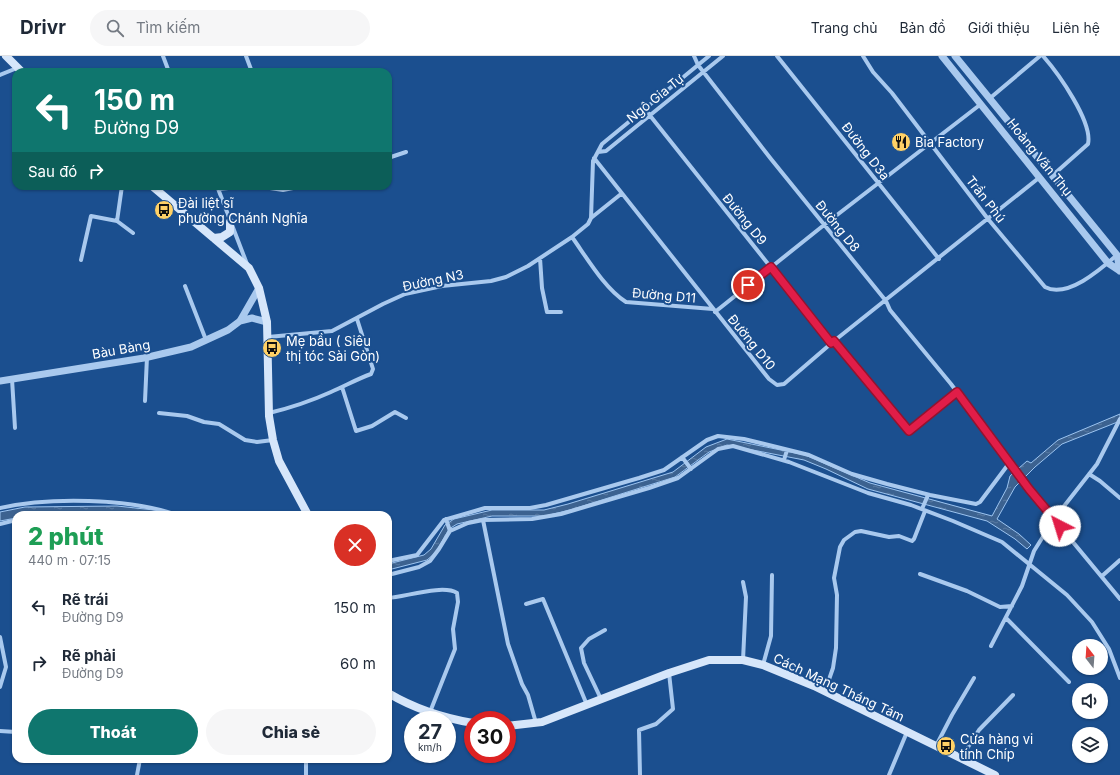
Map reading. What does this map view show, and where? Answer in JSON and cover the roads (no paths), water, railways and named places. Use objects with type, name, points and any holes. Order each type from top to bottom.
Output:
[{"type":"main road","points":[[6,56],[18,68]]},
{"type":"main road","points":[[157,190],[249,268],[259,288],[266,322],[269,413],[273,440],[279,461],[306,511]]},
{"type":"main road","points":[[214,238],[222,237],[230,232],[230,222]]},
{"type":"main road","name":"Cách Mạng Tháng Tám","points":[[516,725],[536,723],[601,700],[669,673],[709,660],[743,660],[763,665],[825,692],[995,775]]},
{"type":"main road","points":[[392,696],[425,711]]},
{"type":"street","points":[[163,56],[168,68]]},
{"type":"street","points":[[246,56],[250,68]]},
{"type":"street","name":"Đường D8","points":[[694,56],[698,65],[886,301],[890,310],[957,392],[1029,489],[1120,599]]},
{"type":"street","name":"Ngô Gia Tự","points":[[594,158],[602,144],[709,56]]},
{"type":"street","name":"Ngô Gia Tự","points":[[598,152],[606,151],[649,114],[723,56]]},
{"type":"street","name":"Đường D3a","points":[[777,56],[939,259]]},
{"type":"street","name":"Trần Phú","points":[[863,56],[873,72],[892,93],[988,219],[1041,283],[1050,290],[1058,290],[1073,286],[1108,263],[1117,255]]},
{"type":"street","name":"Hoàng Văn Thụ","points":[[955,56],[1117,255],[1120,271]]},
{"type":"street","points":[[714,310],[930,142],[989,99],[1040,56]]},
{"type":"street","points":[[1043,56],[1071,93],[1083,119],[1089,138],[1088,144],[1053,175]]},
{"type":"street","name":"Hoàng Văn Thụ","points":[[947,58],[1108,263],[1120,271]]},
{"type":"street","points":[[0,75],[12,72]]},
{"type":"street","name":"Đường D9","points":[[644,108],[771,267],[909,431],[957,392]]},
{"type":"street","points":[[1019,150],[1026,144]]},
{"type":"street","points":[[392,157],[406,152]]},
{"type":"street","points":[[591,218],[594,158]]},
{"type":"street","name":"Đường D10","points":[[594,158],[769,379],[777,385],[784,384],[833,342],[1040,177]]},
{"type":"street","points":[[117,221],[121,190]]},
{"type":"street","points":[[218,190],[249,268]]},
{"type":"street","points":[[1056,196],[1064,190]]},
{"type":"street","name":"Đường N3","points":[[267,337],[332,331],[405,294],[442,286],[491,281],[506,276],[540,258],[572,237],[588,224],[591,218],[621,194]]},
{"type":"street","points":[[81,260],[91,216],[117,221],[133,233]]},
{"type":"street","name":"Đường D11","points":[[572,237],[619,298],[626,302],[714,310]]},
{"type":"street","points":[[540,258],[542,288],[547,312],[561,312]]},
{"type":"street","points":[[186,286],[206,340]]},
{"type":"street","points":[[240,321],[259,288]]},
{"type":"street","points":[[240,321],[252,318],[266,322]]},
{"type":"street","points":[[269,413],[292,407],[342,387],[373,372],[357,319]]},
{"type":"street","name":"Bàu Bàng","points":[[0,381],[147,357],[191,347],[228,330],[240,321]]},
{"type":"street","points":[[145,401],[147,357]]},
{"type":"street","points":[[12,379],[15,428]]},
{"type":"street","points":[[342,387],[356,430],[372,426],[395,412],[406,418]]},
{"type":"street","points":[[159,413],[187,416],[204,422],[219,424],[245,440],[257,442],[273,440]]},
{"type":"street","points":[[991,646],[1012,606],[1034,551],[1054,519],[1097,464],[1119,426],[1120,419]]},
{"type":"street","points":[[392,560],[417,555],[439,524],[446,519],[484,508],[530,508],[546,505],[664,470],[707,440],[718,436],[744,439],[809,455],[852,474],[928,495],[976,504],[980,502],[1010,462]]},
{"type":"street","points":[[392,574],[419,567],[430,561],[440,549],[450,531],[468,523],[483,520],[532,519],[561,514],[678,478],[718,449],[733,446],[784,460],[868,493],[924,510],[1002,542],[1068,595],[1092,622],[1109,649],[1120,678]]},
{"type":"street","points":[[784,460],[787,450]]},
{"type":"street","points":[[682,457],[691,469]]},
{"type":"street","points":[[1089,474],[1120,498]]},
{"type":"street","points":[[825,692],[833,668],[836,648],[837,595],[834,578],[840,547],[849,535],[862,531],[889,537],[899,536],[912,541],[914,539],[928,495]]},
{"type":"street","points":[[0,508],[23,503],[118,503],[165,511]]},
{"type":"street","points":[[446,519],[450,531]]},
{"type":"street","points":[[483,520],[508,644],[522,684],[528,695],[536,723]]},
{"type":"street","points":[[0,524],[12,521]]},
{"type":"street","points":[[1102,576],[1120,560]]},
{"type":"street","points":[[920,574],[967,590],[1000,607],[1012,606]]},
{"type":"street","points":[[763,665],[771,636],[772,575]]},
{"type":"street","points":[[743,582],[746,597],[743,660]]},
{"type":"street","points":[[392,598],[400,598],[436,589],[453,590],[457,593],[458,602],[453,629],[455,649],[436,694],[431,711]]},
{"type":"street","points":[[526,604],[543,599],[587,705]]},
{"type":"street","points":[[1006,618],[1069,682]]},
{"type":"street","points":[[601,700],[584,663],[581,648],[589,639],[605,630]]},
{"type":"street","points":[[0,637],[6,667],[0,687]]},
{"type":"street","points":[[640,775],[639,730],[656,724],[673,709],[669,673]]},
{"type":"street","points":[[936,746],[952,714],[974,678]]},
{"type":"street","points":[[961,759],[979,730],[1013,695]]},
{"type":"street","points":[[0,730],[12,732]]},
{"type":"street","points":[[889,775],[907,731]]},
{"type":"street","points":[[137,775],[139,763]]},
{"type":"street","points":[[306,763],[306,775]]},
{"type":"water","points":[[1120,414],[1120,421],[1062,444],[1035,467],[1015,487],[997,519],[1019,534],[1031,545],[1027,549],[1015,539],[987,521],[868,489],[804,460],[727,445],[709,452],[675,477],[570,510],[545,516],[492,516],[457,524],[449,529],[436,552],[427,560],[392,569],[392,563],[424,555],[431,549],[445,525],[454,519],[492,510],[544,510],[568,504],[673,472],[706,447],[727,439],[805,455],[870,483],[992,516],[1007,488],[1010,476],[1027,461],[1031,463],[1058,440]]},
{"type":"water","points":[[117,506],[163,511],[12,511],[12,519],[0,521],[0,512],[25,507]]},
{"type":"place","name":"Bia Factory","points":[[901,142]]},
{"type":"place","name":"Đài liệt sĩ phường Chánh Nghĩa","points":[[164,210]]},
{"type":"place","name":"Mẹ bầu ( Siêu thị tóc Sài Gòn)","points":[[272,348]]},
{"type":"place","name":"Cửa hàng vi tính Chíp","points":[[946,746]]}]
